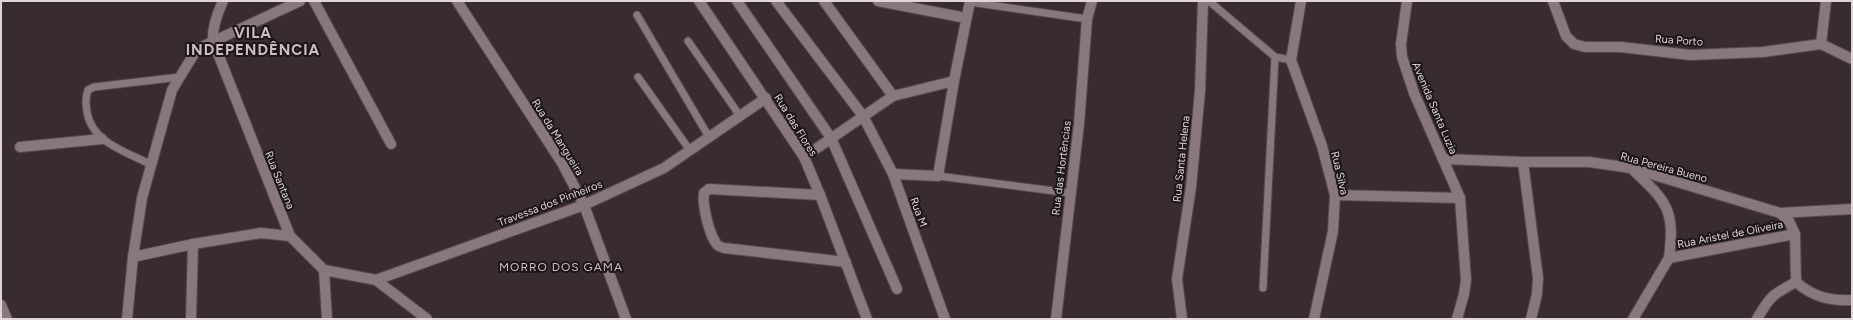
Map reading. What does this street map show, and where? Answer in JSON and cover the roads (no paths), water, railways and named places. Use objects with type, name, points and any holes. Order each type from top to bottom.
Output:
[{"type":"street","points":[[213,41],[215,21],[223,1]]},
{"type":"street","points":[[127,319],[133,257],[142,198],[172,90],[197,49],[300,1]]},
{"type":"street","points":[[314,1],[391,144]]},
{"type":"street","name":"Rua da Mangueira","points":[[457,1],[562,163],[584,205],[626,319]]},
{"type":"street","name":"Rua das Flores","points":[[699,1],[766,98],[804,157],[867,319]]},
{"type":"street","points":[[737,1],[831,138],[897,289]]},
{"type":"street","name":"Rua M","points":[[776,1],[863,116],[893,174],[945,319]]},
{"type":"street","points":[[824,1],[893,96]]},
{"type":"street","points":[[878,1],[966,18]]},
{"type":"street","points":[[893,174],[938,176],[954,81],[970,1]]},
{"type":"street","name":"Rua das Hortências","points":[[1056,319],[1079,124],[1087,19],[1092,1]]},
{"type":"street","name":"Rua Santa Helena","points":[[1182,319],[1177,279],[1194,158],[1200,91],[1203,1]]},
{"type":"street","name":"Rua Silva","points":[[1301,1],[1291,60],[1322,146],[1335,195],[1333,231],[1314,319]]},
{"type":"street","name":"Avenida Santa Luzia","points":[[1406,1],[1401,44],[1402,57],[1414,93],[1460,198],[1466,280],[1457,319]]},
{"type":"street","name":"Rua Porto","points":[[1553,1],[1566,36],[1574,44],[1585,47],[1620,47],[1690,55],[1763,52],[1821,44]]},
{"type":"street","points":[[1825,2],[1821,44],[1852,59]]},
{"type":"street","name":"Rua Santana","points":[[213,41],[290,236],[324,270]]},
{"type":"street","points":[[804,157],[893,96],[954,81]]},
{"type":"street","name":"Travessa dos Pinheiros","points":[[376,280],[584,205],[664,168],[766,98]]},
{"type":"street","points":[[20,147],[102,139]]},
{"type":"street","name":"Rua Pereira Bueno","points":[[1443,159],[1523,162],[1589,162],[1631,168],[1780,213],[1852,209]]},
{"type":"street","points":[[1523,162],[1538,278],[1537,294],[1531,319]]},
{"type":"street","points":[[1631,168],[1654,190],[1664,203],[1670,215],[1672,229],[1669,258]]},
{"type":"street","points":[[820,195],[709,189],[704,193],[703,201],[716,245],[724,248],[846,262]]},
{"type":"street","points":[[1335,195],[1460,198]]},
{"type":"street","points":[[1780,213],[1790,221],[1795,234],[1796,282]]},
{"type":"street","points":[[133,257],[193,244],[261,233],[290,236]]},
{"type":"street","name":"Rua Aristel de Oliveira","points":[[1633,319],[1669,258],[1795,234]]},
{"type":"street","points":[[191,319],[193,244]]},
{"type":"street","points":[[327,319],[324,270],[376,280],[427,319]]},
{"type":"street","points":[[1796,282],[1815,296],[1852,300]]},
{"type":"street","points":[[1757,319],[1767,302],[1774,294],[1796,282]]},
{"type":"street","points":[[1,305],[6,319]]},
{"type":"lane","points":[[970,1],[1087,19]]},
{"type":"lane","points":[[1209,1],[1275,57],[1291,60]]},
{"type":"lane","points":[[637,15],[709,137]]},
{"type":"lane","points":[[688,41],[740,116]]},
{"type":"lane","points":[[1263,288],[1275,57]]},
{"type":"lane","points":[[152,165],[102,139],[92,128],[88,116],[85,97],[88,90],[94,87],[180,77]]},
{"type":"lane","points":[[638,77],[689,150]]},
{"type":"lane","points":[[938,176],[1070,192]]},
{"type":"district","name":"VILA INDEPENDÊNCIA","points":[[253,42]]},
{"type":"district","name":"MORRO DOS GAMA","points":[[561,267]]}]
